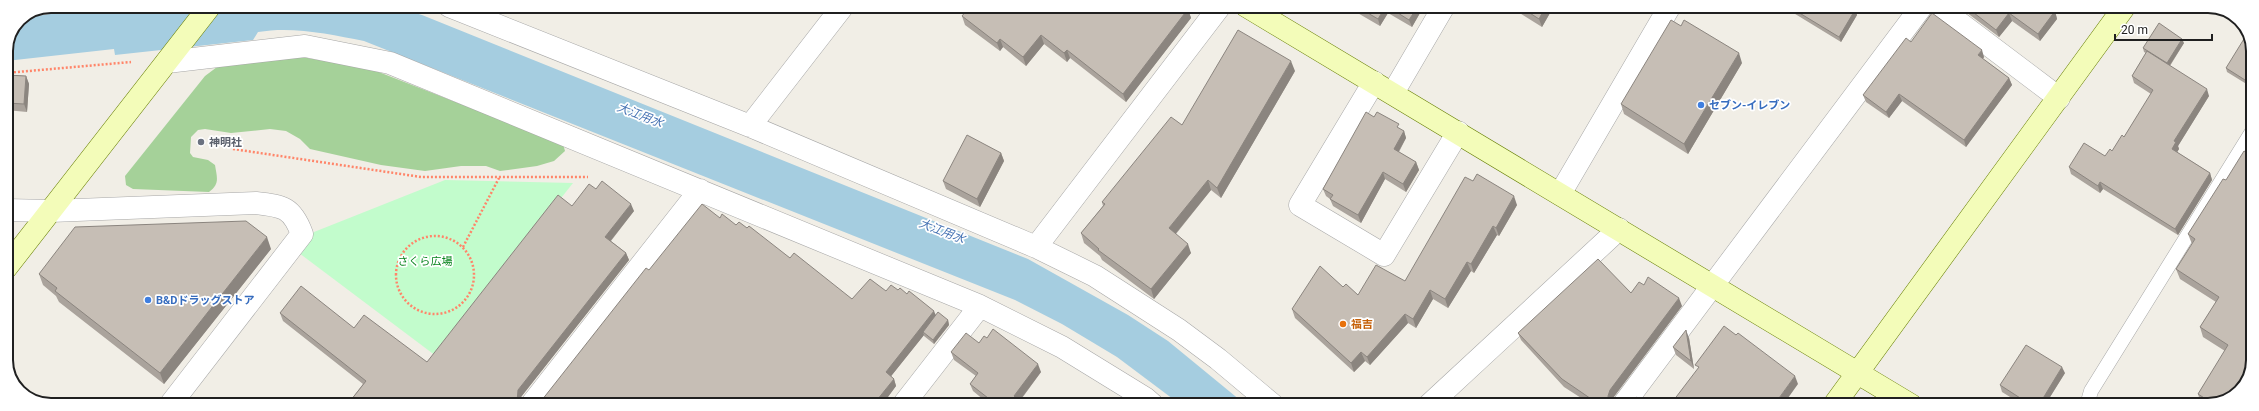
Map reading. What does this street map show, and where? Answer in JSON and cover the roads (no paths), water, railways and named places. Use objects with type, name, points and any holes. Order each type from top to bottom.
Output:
[{"type":"street","points":[[13,259],[205,13]]},
{"type":"street","points":[[483,13],[1036,246],[1095,276],[1180,330],[1218,359],[1264,398]]},
{"type":"street","points":[[750,126],[838,13]]},
{"type":"street","points":[[1036,246],[1215,13]]},
{"type":"street","points":[[1258,13],[1394,93],[1900,398]]},
{"type":"street","points":[[1394,93],[1440,13]]},
{"type":"street","points":[[1560,194],[1666,13]]},
{"type":"street","points":[[1628,398],[1714,286],[1917,13]]},
{"type":"street","points":[[1946,13],[2059,98]]},
{"type":"street","points":[[1839,398],[2120,13]]},
{"type":"street","points":[[170,58],[305,46],[390,63],[980,306],[1062,347],[1145,398]]},
{"type":"street","points":[[1374,82],[1300,205],[1384,255],[1458,132]]},
{"type":"street","points":[[537,398],[700,190]]},
{"type":"street","points":[[13,210],[51,211],[256,204],[283,206],[296,218],[302,234],[175,398]]},
{"type":"street","points":[[1437,398],[1619,229]]},
{"type":"street","points":[[908,398],[980,306]]},
{"type":"lane","points":[[2089,398],[2091,391],[2246,141]]},
{"type":"water","name":"大江用水","points":[[56,13],[416,13],[422,15],[1028,259],[1128,315],[1168,341],[1237,398],[1172,398],[1117,357],[1062,324],[1015,300],[364,41],[298,30],[271,30],[258,32],[253,40],[115,55],[114,49],[13,60],[14,44],[19,30],[30,19],[37,16]]},
{"type":"place","name":"セブン-イレブン","points":[[1701,105]]},
{"type":"place","name":"神明社","points":[[201,142]]},
{"type":"place","name":"B&Dドラッグストア","points":[[148,300]]},
{"type":"place","name":"福吉","points":[[1343,324]]},
{"type":"park label","name":"さくら広場","points":[[425,261]]}]
